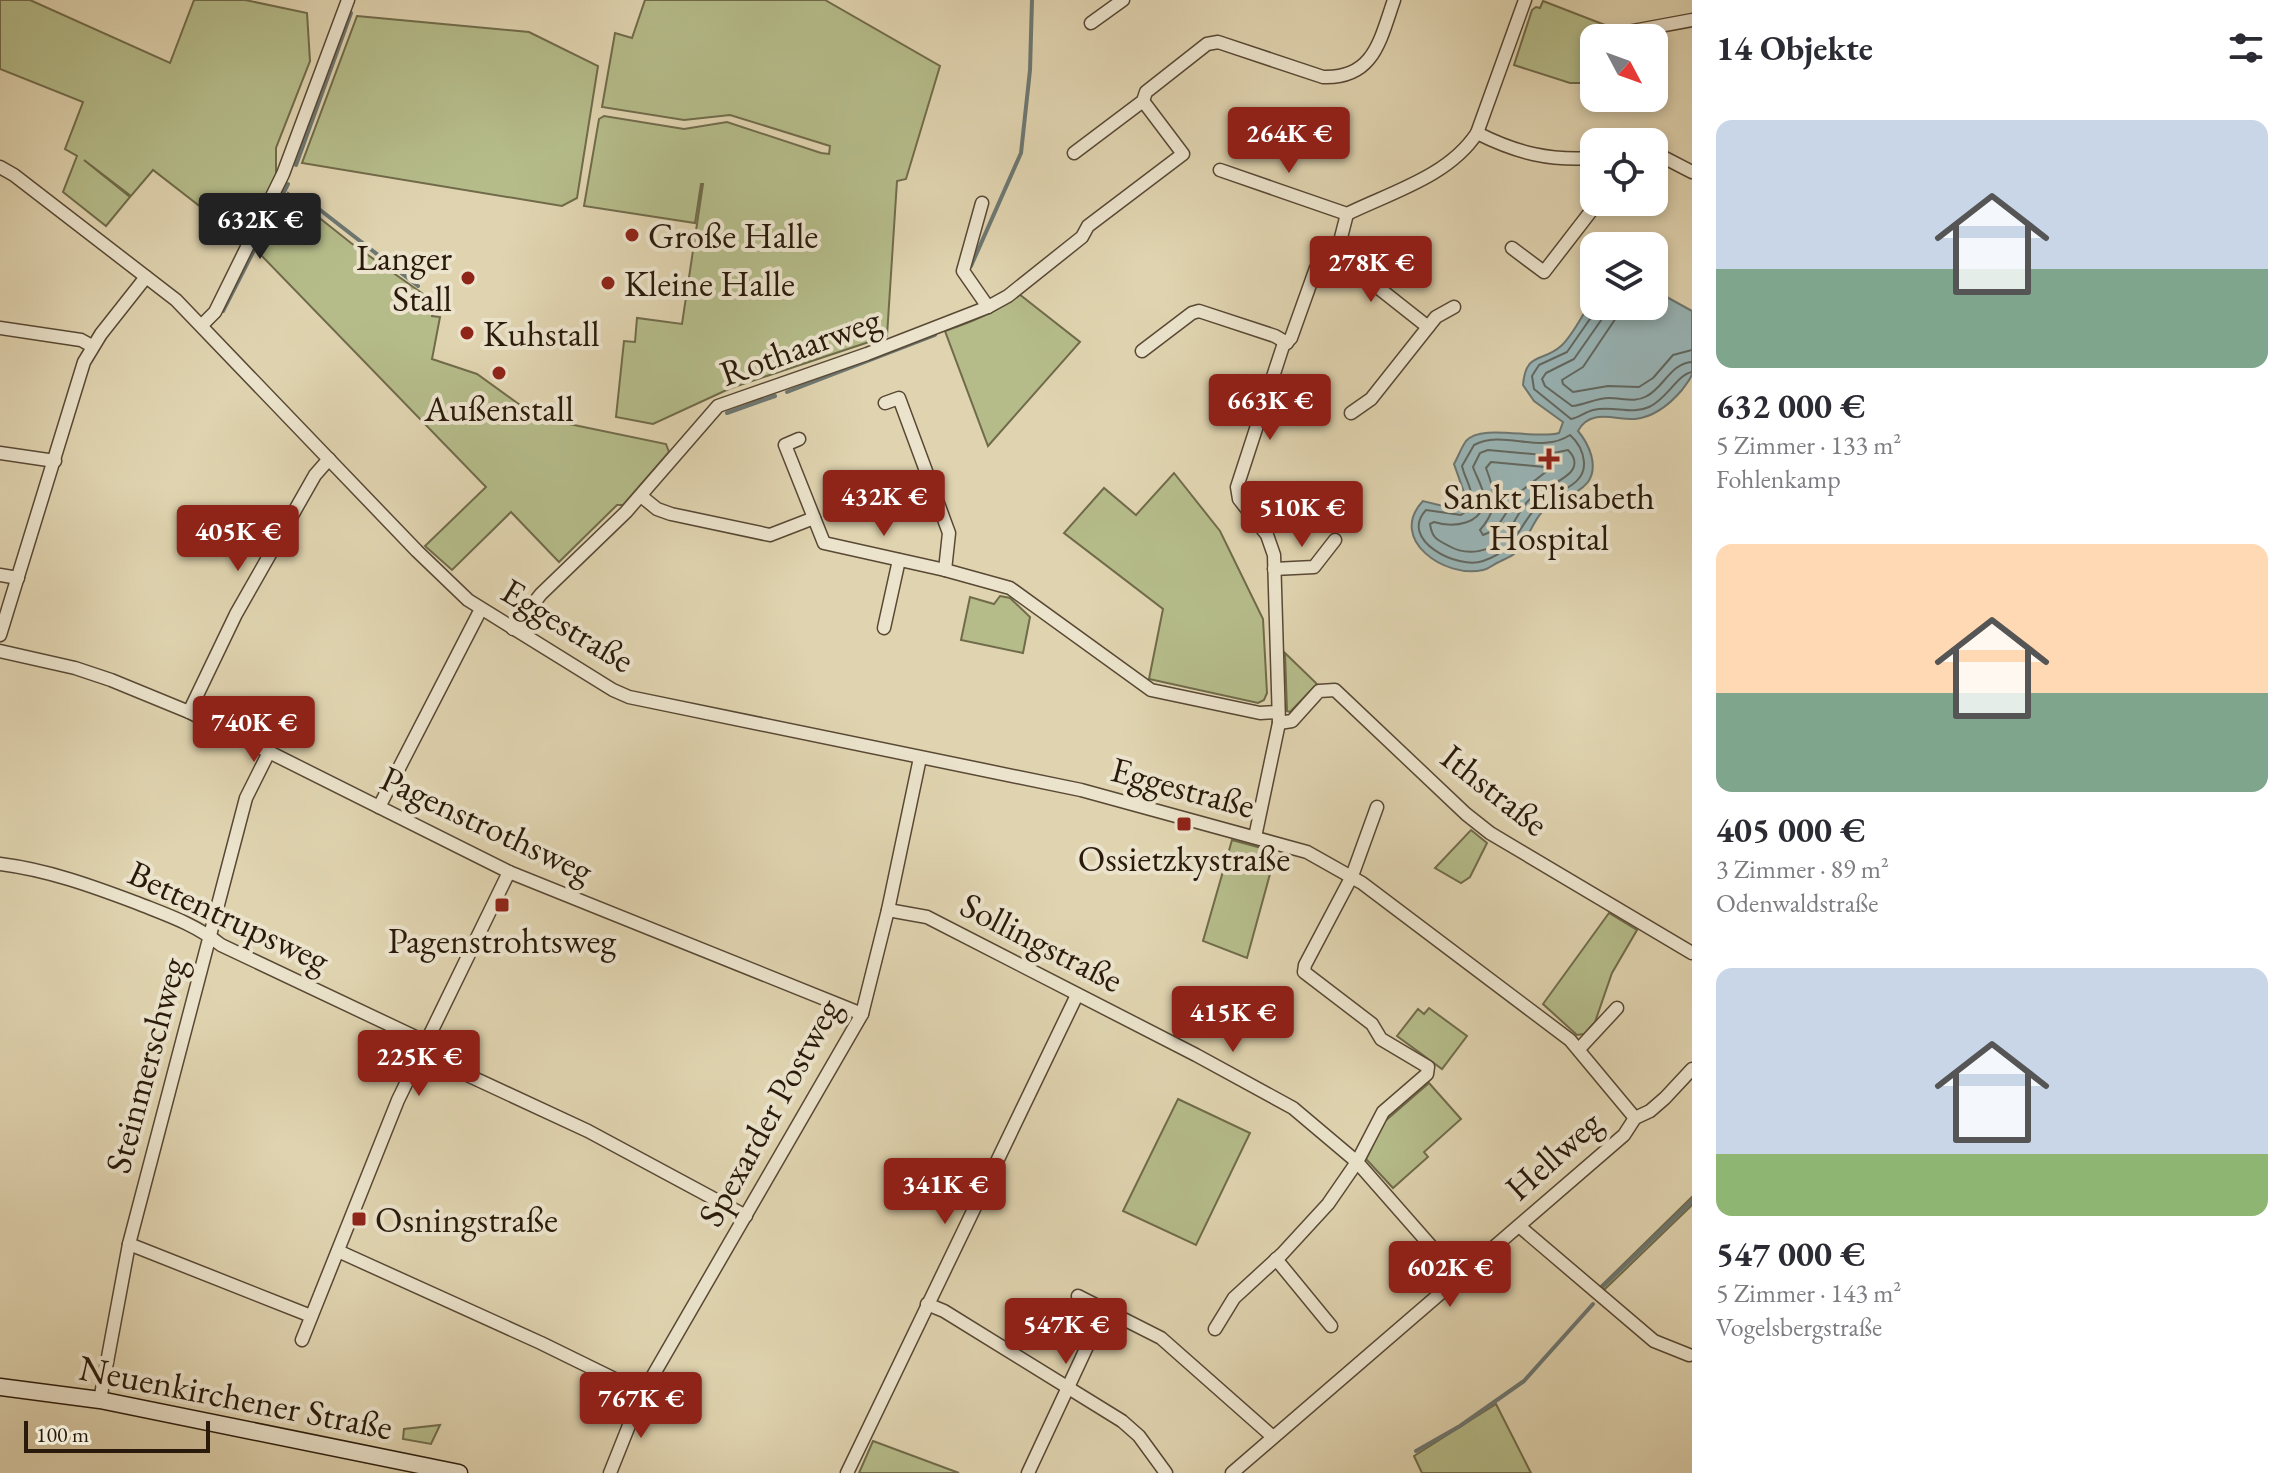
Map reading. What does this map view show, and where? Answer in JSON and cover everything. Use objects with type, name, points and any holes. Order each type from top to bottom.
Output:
[{"type":"main road","name":"Neuenkirchener Straße","points":[[0,1387],[100,1400],[459,1473]]},
{"type":"street","points":[[202,325],[215,312],[283,174],[348,0]]},
{"type":"street","points":[[1091,23],[1123,0]]},
{"type":"street","points":[[1074,153],[1143,101],[1146,92],[1207,44],[1218,42],[1323,77],[1338,78],[1353,73],[1375,53],[1394,0]]},
{"type":"street","points":[[1220,170],[1347,214],[1450,164],[1468,147],[1477,133],[1525,0]]},
{"type":"street","points":[[1668,24],[1692,20]]},
{"type":"street","name":"Rothaarweg","points":[[513,629],[541,594],[641,496],[718,406],[867,354],[988,307],[1008,296],[1045,267],[1082,237],[1088,226],[1183,154],[1143,101]]},
{"type":"street","points":[[1477,133],[1541,158],[1580,158]]},
{"type":"street","points":[[1668,160],[1692,172]]},
{"type":"street","name":"Eggestraße","points":[[0,167],[146,277],[202,325],[417,551],[481,609],[629,697],[1081,790],[1307,852],[1352,876],[1529,1007],[1579,1049],[1635,1118]]},
{"type":"street","points":[[982,203],[963,271],[988,307]]},
{"type":"street","points":[[1335,261],[1347,214]]},
{"type":"street","points":[[1512,248],[1544,272],[1587,216]]},
{"type":"street","points":[[1335,261],[1343,269],[1371,282],[1428,327]]},
{"type":"street","points":[[1255,837],[1279,718],[1274,555],[1267,535],[1239,499],[1237,487],[1283,346],[1291,338],[1316,268],[1335,261]]},
{"type":"street","points":[[0,635],[84,362],[92,346],[146,277]]},
{"type":"street","points":[[1351,413],[1371,399],[1436,317],[1454,307]]},
{"type":"street","points":[[1142,351],[1199,311],[1275,336],[1287,343]]},
{"type":"street","points":[[0,328],[81,340],[92,346]]},
{"type":"street","points":[[885,403],[899,398],[949,533],[945,570]]},
{"type":"street","points":[[799,439],[785,445],[824,543],[1010,588],[1151,690],[1279,718]]},
{"type":"street","points":[[0,453],[55,461]]},
{"type":"street","points":[[189,712],[236,614],[315,475],[329,459]]},
{"type":"street","points":[[641,496],[657,509],[671,514],[770,535],[814,518]]},
{"type":"street","points":[[1274,569],[1314,567],[1335,540]]},
{"type":"street","points":[[884,628],[899,560]]},
{"type":"street","points":[[0,575],[18,578]]},
{"type":"street","points":[[379,807],[481,609]]},
{"type":"street","name":"Pagenstrothsweg","points":[[0,651],[99,676],[189,712],[509,872],[862,1014]]},
{"type":"street","name":"Ithstraße","points":[[1279,718],[1292,721],[1319,691],[1335,690],[1490,833],[1692,953]]},
{"type":"street","name":"Steinmerschweg","points":[[100,1400],[129,1244],[246,798],[269,752]]},
{"type":"street","name":"Spexarder Postweg","points":[[610,1473],[631,1414],[862,1014],[920,758]]},
{"type":"street","points":[[1215,1329],[1234,1298],[1328,1204],[1357,1162],[1383,1112],[1427,1074],[1428,1067],[1381,1039],[1372,1024],[1304,972],[1352,876],[1377,807]]},
{"type":"street","name":"Bettentrupsweg","points":[[0,864],[80,881],[198,927],[221,945],[588,1131],[746,1216]]},
{"type":"street","points":[[302,1340],[398,1100],[509,872]]},
{"type":"street","name":"Sollingstraße","points":[[888,910],[927,917],[1281,1101],[1357,1162],[1459,1278]]},
{"type":"street","points":[[847,1473],[1077,995]]},
{"type":"street","points":[[1579,1049],[1617,1008]]},
{"type":"street","name":"Hellweg","points":[[1232,1473],[1624,1135],[1635,1118],[1650,1111],[1692,1069]]},
{"type":"street","points":[[1519,1226],[1654,1341],[1689,1355]]},
{"type":"street","points":[[129,1244],[311,1316]]},
{"type":"street","points":[[338,1251],[643,1393]]},
{"type":"street","points":[[1276,1259],[1331,1326]]},
{"type":"street","points":[[1078,1296],[1161,1338],[1273,1437]]},
{"type":"street","points":[[927,1304],[944,1311],[1122,1421],[1139,1436],[1166,1473]]},
{"type":"street","points":[[1028,1473],[1105,1308]]},
{"type":"green space","points":[[0,0],[30,0],[170,63],[194,0],[245,0],[307,13],[310,61],[276,148],[276,176],[242,239],[153,170],[131,196],[84,160],[130,197],[106,226],[63,192],[77,156],[65,149],[83,102],[0,69]]},
{"type":"green space","points":[[645,0],[825,0],[940,66],[906,179],[897,181],[887,336],[731,388],[653,424],[616,417],[624,341],[635,342],[637,318],[682,324],[703,184],[695,223],[584,206],[599,119],[604,116],[684,129],[727,122],[821,153],[829,154],[830,146],[730,115],[684,120],[602,107],[615,33],[632,38]]},
{"type":"green space","points":[[1543,1],[1602,24],[1580,24],[1580,83],[1570,83],[1514,65],[1532,10],[1540,8]]},
{"type":"green space","points":[[357,16],[529,32],[598,66],[577,198],[562,206],[302,163]]},
{"type":"green space","points":[[288,193],[351,243],[433,301],[432,316],[440,317],[432,359],[477,374],[527,410],[550,420],[666,444],[669,452],[623,505],[617,505],[559,562],[511,512],[452,570],[425,546],[486,487],[258,252]]},
{"type":"green space","points":[[1019,294],[1080,342],[988,446],[945,331],[984,316]]},
{"type":"green space","points":[[1174,473],[1220,531],[1263,619],[1267,693],[1264,700],[1258,703],[1149,679],[1163,609],[1064,533],[1104,488],[1136,515]]},
{"type":"green space","points":[[1000,596],[1010,598],[1030,617],[1023,653],[961,640],[970,597],[994,604]]},
{"type":"green space","points":[[1285,653],[1317,684],[1290,712],[1287,711]]},
{"type":"green space","points":[[1471,830],[1487,843],[1470,877],[1461,883],[1435,868]]},
{"type":"green space","points":[[1232,840],[1276,852],[1247,958],[1203,941]]},
{"type":"green space","points":[[1609,913],[1637,930],[1612,973],[1595,1022],[1584,1034],[1577,1035],[1543,1004]]},
{"type":"green space","points":[[1429,1008],[1467,1036],[1442,1069],[1397,1036],[1418,1009],[1424,1014]]},
{"type":"green space","points":[[1429,1083],[1461,1119],[1424,1152],[1428,1157],[1393,1188],[1366,1159],[1384,1122]]},
{"type":"green space","points":[[1178,1099],[1250,1133],[1196,1245],[1123,1211]]},
{"type":"green space","points":[[1692,1197],[1692,1205],[1603,1291],[1599,1288]]},
{"type":"green space","points":[[1496,1404],[1531,1473],[1422,1473],[1414,1456]]},
{"type":"green space","points":[[440,1425],[431,1444],[403,1439],[404,1429]]},
{"type":"green space","points":[[873,1441],[959,1473],[859,1473]]},
{"type":"water","points":[[1668,298],[1692,311],[1692,374],[1667,405],[1649,416],[1635,419],[1596,417],[1583,424],[1578,431],[1586,442],[1593,462],[1588,482],[1542,512],[1512,556],[1485,569],[1468,571],[1438,562],[1416,542],[1412,529],[1414,515],[1423,501],[1447,507],[1461,506],[1466,498],[1454,464],[1466,441],[1473,436],[1496,432],[1559,433],[1563,422],[1534,401],[1523,385],[1531,362],[1561,346],[1580,320],[1668,320]]},
{"type":"waterway","points":[[971,266],[1021,153],[1030,70],[1032,0]]},
{"type":"waterway","points":[[296,165],[351,13]]},
{"type":"waterway","points":[[223,311],[288,184]]},
{"type":"waterway","points":[[306,199],[418,286]]},
{"type":"waterway","points":[[787,392],[935,335]]},
{"type":"waterway","points":[[727,413],[775,396]]},
{"type":"waterway","points":[[1600,1289],[1692,1201]]},
{"type":"waterway","points":[[1416,1451],[1460,1426],[1524,1381],[1593,1304]]},
{"type":"place","name":"Große Halle","points":[[632,235]]},
{"type":"place","name":"Langer Stall","points":[[468,278]]},
{"type":"place","name":"Kleine Halle","points":[[608,283]]},
{"type":"place","name":"Kuhstall","points":[[467,333]]},
{"type":"place","name":"Außenstall","points":[[499,373]]},
{"type":"place","name":"Sankt Elisabeth Hospital","points":[[1549,459]]},
{"type":"place","name":"Ossietzkystraße","points":[[1184,824]]},
{"type":"place","name":"Pagenstrohtsweg","points":[[502,905]]},
{"type":"place","name":"Osningstraße","points":[[359,1219]]}]
